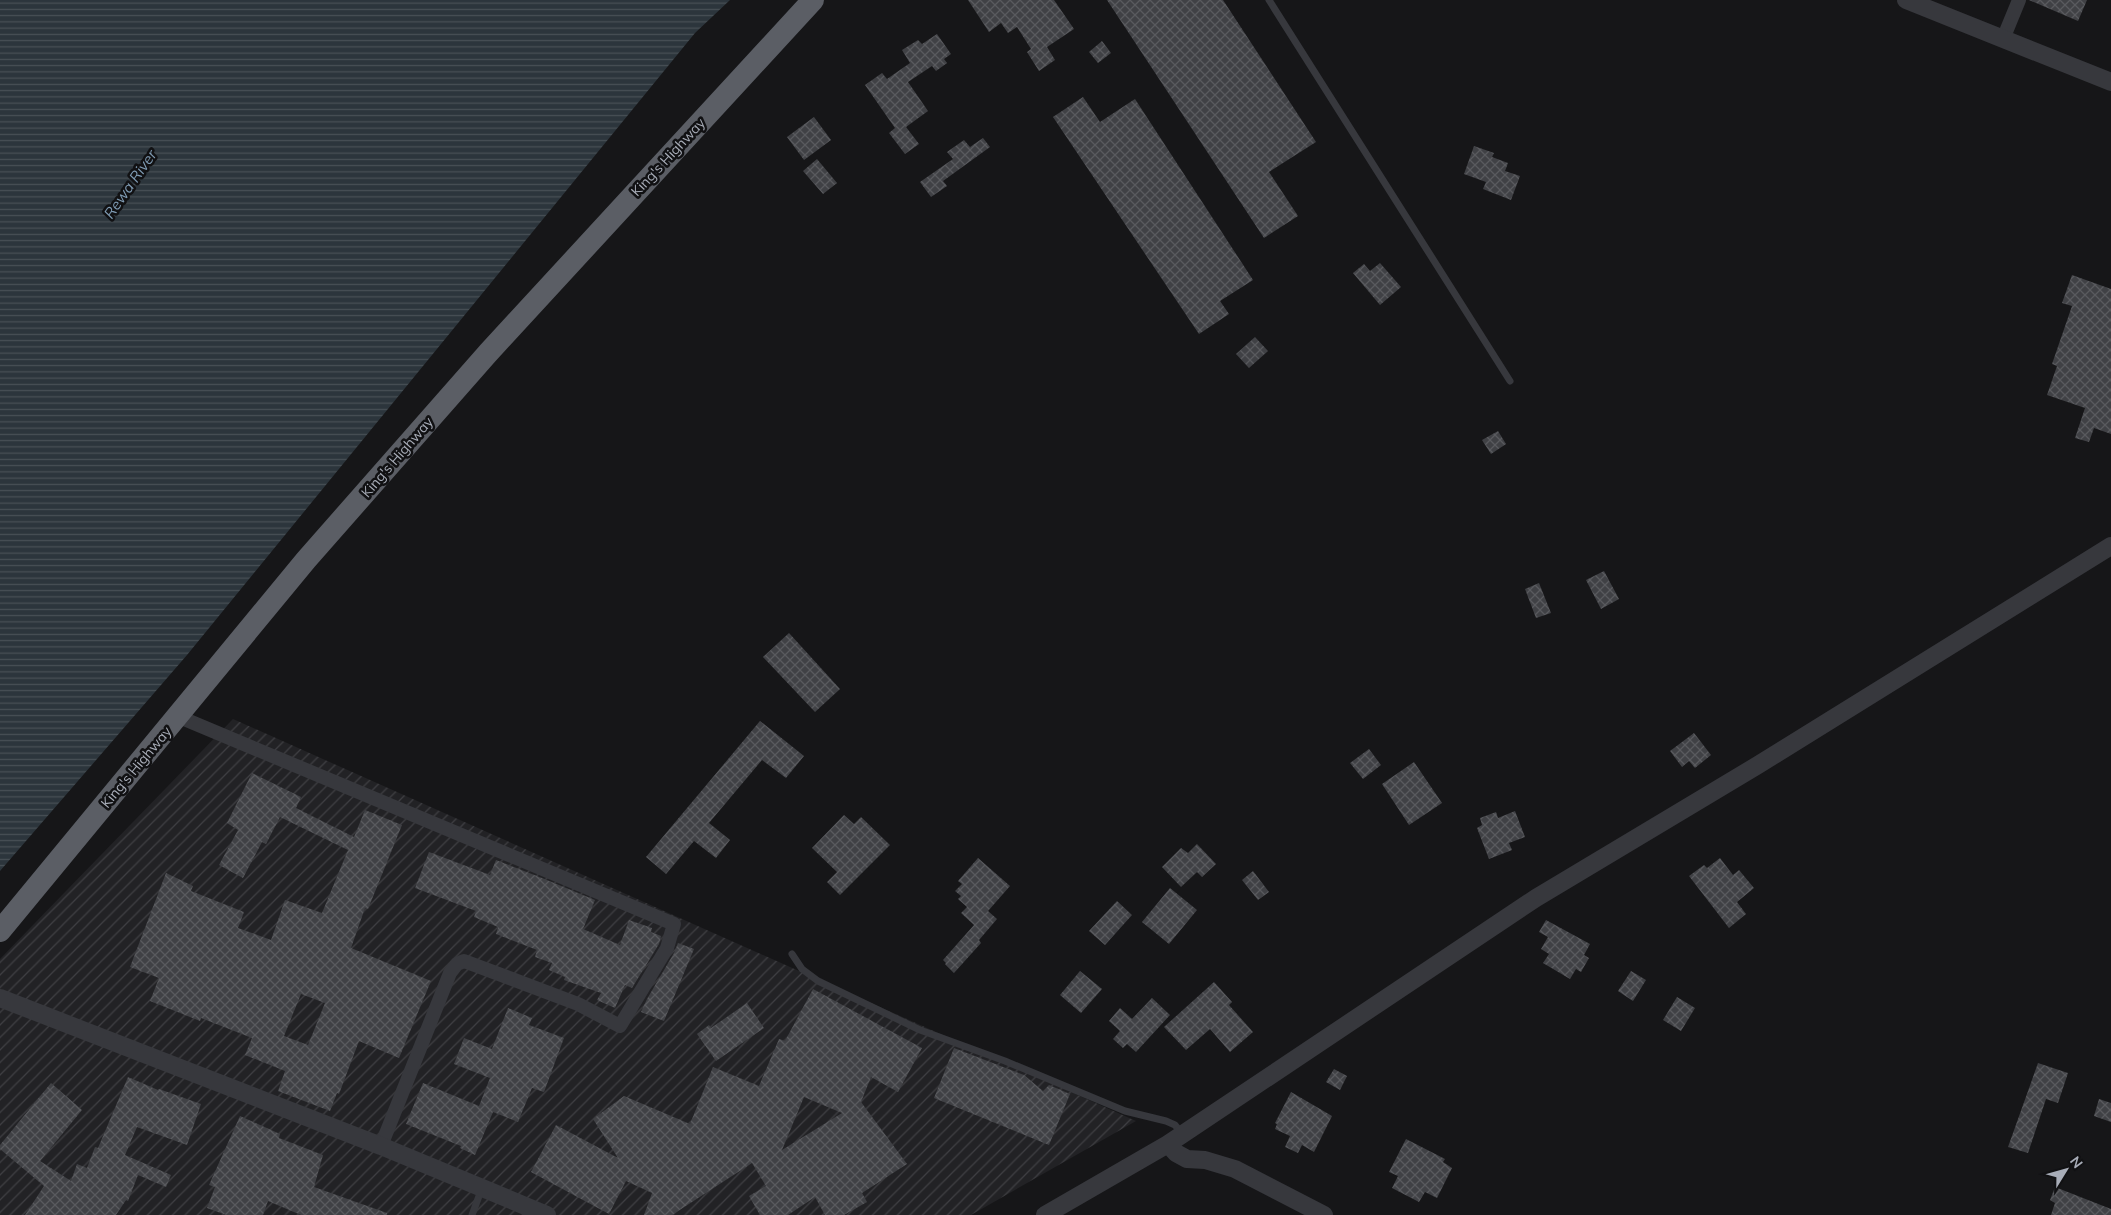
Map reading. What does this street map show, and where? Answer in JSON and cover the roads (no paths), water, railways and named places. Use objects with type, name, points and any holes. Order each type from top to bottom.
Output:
[{"type":"highway","name":"King's Highway","points":[[0,931],[306,560],[488,353],[812,0]]},
{"type":"street","points":[[1906,0],[2111,82]]},
{"type":"street","points":[[2003,39],[2019,0]]},
{"type":"street","points":[[1045,1215],[1176,1140],[1536,898],[1758,765],[2111,546]]},
{"type":"street","points":[[178,716],[674,924],[667,948],[620,1026],[578,1004],[464,962],[457,964],[450,973],[382,1146]]},
{"type":"street","points":[[0,998],[382,1146],[547,1215]]},
{"type":"street","points":[[1176,1140],[1176,1153],[1187,1159],[1205,1160],[1235,1169],[1324,1215]]},
{"type":"lane","points":[[1269,0],[1510,381]]},
{"type":"lane","points":[[792,954],[802,969],[818,982],[920,1030],[1005,1061],[1125,1111],[1166,1121],[1175,1125],[1176,1140]]},
{"type":"lane","points":[[472,1215],[482,1188]]},
{"type":"water","name":"Rewa River","points":[[0,0],[730,0],[695,33],[187,655],[0,871]]}]
